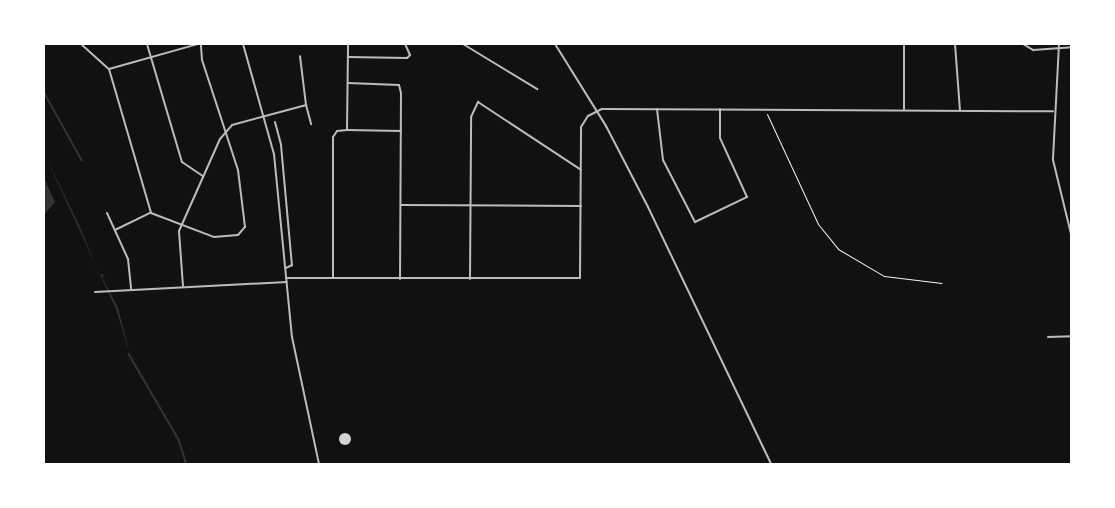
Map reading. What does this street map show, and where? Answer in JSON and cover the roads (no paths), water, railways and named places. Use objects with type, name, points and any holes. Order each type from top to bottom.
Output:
[{"type":"street","points":[[81,44],[109,69],[151,213]]},
{"type":"street","points":[[147,44],[182,162],[203,176]]},
{"type":"street","points":[[109,69],[200,44],[202,60],[238,170],[244,229],[238,235],[214,237],[151,213],[115,230]]},
{"type":"street","points":[[243,44],[272,147],[286,268],[291,337],[319,465]]},
{"type":"street","points":[[347,130],[348,44]]},
{"type":"street","points":[[348,57],[407,58],[410,55],[405,44]]},
{"type":"street","points":[[463,44],[537,89]]},
{"type":"street","points":[[555,44],[597,111],[648,207],[771,465]]},
{"type":"street","points":[[955,44],[960,110]]},
{"type":"street","points":[[1023,44],[1033,50],[1058,45],[1071,47]]},
{"type":"street","points":[[1058,45],[1053,111],[1054,168],[1071,238]]},
{"type":"street","points":[[904,46],[904,110]]},
{"type":"street","points":[[300,56],[306,105],[311,124]]},
{"type":"street","points":[[348,83],[399,85],[400,279]]},
{"type":"street","points":[[470,279],[471,117],[478,102],[581,170]]},
{"type":"street","points":[[183,286],[178,234],[225,131],[264,116],[306,105]]},
{"type":"street","points":[[657,109],[663,160],[695,222],[747,197],[720,138],[720,109]]},
{"type":"street","points":[[95,292],[333,278],[580,278],[582,127],[585,119],[597,111],[766,109],[1053,111]]},
{"type":"street","points":[[275,123],[281,145],[292,265],[286,268]]},
{"type":"street","points":[[333,278],[333,137],[337,130],[401,131]]},
{"type":"street","points":[[272,147],[281,145]]},
{"type":"street","points":[[400,205],[581,206]]},
{"type":"street","points":[[107,213],[128,259],[131,289]]},
{"type":"street","points":[[1048,337],[1071,336]]},
{"type":"waterway","points":[[44,92],[82,160]]},
{"type":"waterway","points":[[129,354],[179,440],[187,464]]}]
